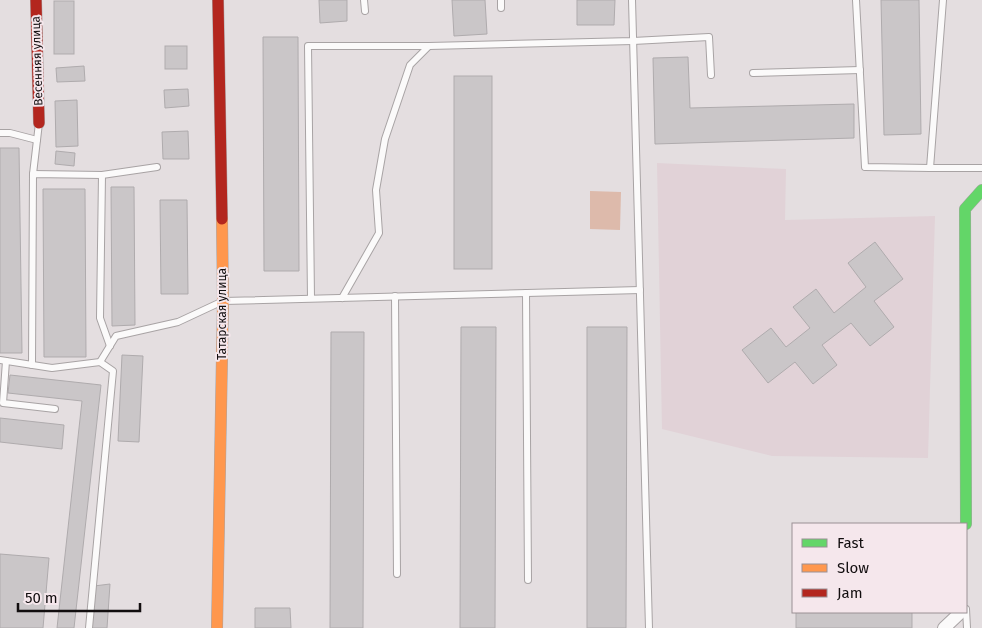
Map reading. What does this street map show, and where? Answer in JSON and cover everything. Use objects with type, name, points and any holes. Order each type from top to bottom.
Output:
[{"type":"street","name":"Весенняя улица","points":[[36,0],[39,123]]},
{"type":"street","name":"Татарская улица","points":[[217,628],[222,301],[218,0]]},
{"type":"street","points":[[966,523],[965,209],[982,190]]},
{"type":"street","points":[[944,628],[961,613]]},
{"type":"lane","points":[[364,0],[364,11]]},
{"type":"lane","points":[[501,0],[501,8]]},
{"type":"lane","points":[[632,0],[649,628]]},
{"type":"lane","points":[[856,0],[865,167],[982,168]]},
{"type":"lane","points":[[930,168],[944,0]]},
{"type":"lane","points":[[311,298],[308,46],[633,42],[708,37],[711,75]]},
{"type":"lane","points":[[342,298],[378,233],[376,190],[384,139],[398,95],[410,65],[429,46]]},
{"type":"lane","points":[[753,73],[860,70]]},
{"type":"lane","points":[[32,365],[33,174],[39,123]]},
{"type":"lane","points":[[0,133],[10,133],[37,140]]},
{"type":"lane","points":[[33,174],[102,175],[157,167]]},
{"type":"lane","points":[[102,175],[100,318],[110,346]]},
{"type":"lane","points":[[100,362],[116,336],[178,322],[222,301],[640,290]]},
{"type":"lane","points":[[526,293],[528,580]]},
{"type":"lane","points":[[394,296],[397,574]]},
{"type":"lane","points":[[55,409],[3,403],[3,360],[52,368],[100,362],[113,371],[90,628]]},
{"type":"lane","points":[[966,613],[967,628]]},
{"type":"shaded area","points":[[657,163],[786,169],[785,220],[935,216],[928,458],[772,456],[662,429]]},
{"type":"shaded area","points":[[590,191],[621,192],[620,230],[590,229]]},
{"type":"building","points":[[319,0],[347,0],[347,21],[320,23]]},
{"type":"building","points":[[452,0],[485,0],[487,34],[454,36]]},
{"type":"building","points":[[577,0],[615,0],[614,25],[577,25]]},
{"type":"building","points":[[881,0],[919,0],[921,134],[884,135]]},
{"type":"building","points":[[54,1],[74,1],[74,54],[54,54]]},
{"type":"building","points":[[263,37],[298,37],[299,271],[264,271]]},
{"type":"building","points":[[165,46],[187,46],[187,69],[165,69]]},
{"type":"building","points":[[688,57],[690,108],[854,104],[854,138],[655,144],[653,58]]},
{"type":"building","points":[[84,66],[85,81],[57,82],[56,68]]},
{"type":"building","points":[[454,76],[492,76],[492,269],[454,269]]},
{"type":"building","points":[[188,89],[189,106],[165,108],[164,90]]},
{"type":"building","points":[[77,100],[78,146],[56,147],[55,101]]},
{"type":"building","points":[[188,131],[189,159],[163,159],[162,132]]},
{"type":"building","points":[[0,148],[19,148],[22,353],[0,353]]},
{"type":"building","points":[[56,151],[75,153],[74,166],[55,164]]},
{"type":"building","points":[[111,187],[134,187],[135,325],[112,326]]},
{"type":"building","points":[[43,189],[85,189],[86,357],[44,357]]},
{"type":"building","points":[[160,200],[187,200],[188,294],[161,294]]},
{"type":"building","points":[[875,242],[903,279],[874,301],[894,327],[870,346],[851,323],[822,345],[837,365],[813,384],[795,362],[768,383],[742,350],[771,328],[786,347],[810,328],[793,307],[816,289],[834,313],[866,287],[848,263]]},
{"type":"building","points":[[461,327],[496,327],[495,628],[460,628]]},
{"type":"building","points":[[587,327],[627,327],[626,628],[587,628]]},
{"type":"building","points":[[331,332],[364,332],[363,628],[330,628]]},
{"type":"building","points":[[122,355],[143,356],[139,442],[118,441]]},
{"type":"building","points":[[10,375],[101,385],[74,628],[57,628],[82,401],[8,393]]},
{"type":"building","points":[[0,418],[64,425],[62,449],[0,442]]},
{"type":"building","points":[[0,554],[49,558],[43,628],[0,628]]},
{"type":"building","points":[[110,584],[107,628],[91,628],[94,586]]},
{"type":"building","points":[[255,608],[290,608],[291,628],[255,628]]},
{"type":"building","points":[[796,613],[912,613],[912,628],[796,628]]},
{"type":"traffic: fast","points":[[966,523],[965,209],[982,190]]},
{"type":"traffic: slow","points":[[217,628],[223,301],[222,219]]},
{"type":"traffic: jam","points":[[36,0],[39,123]]},
{"type":"traffic: jam","points":[[218,0],[222,219]]}]
